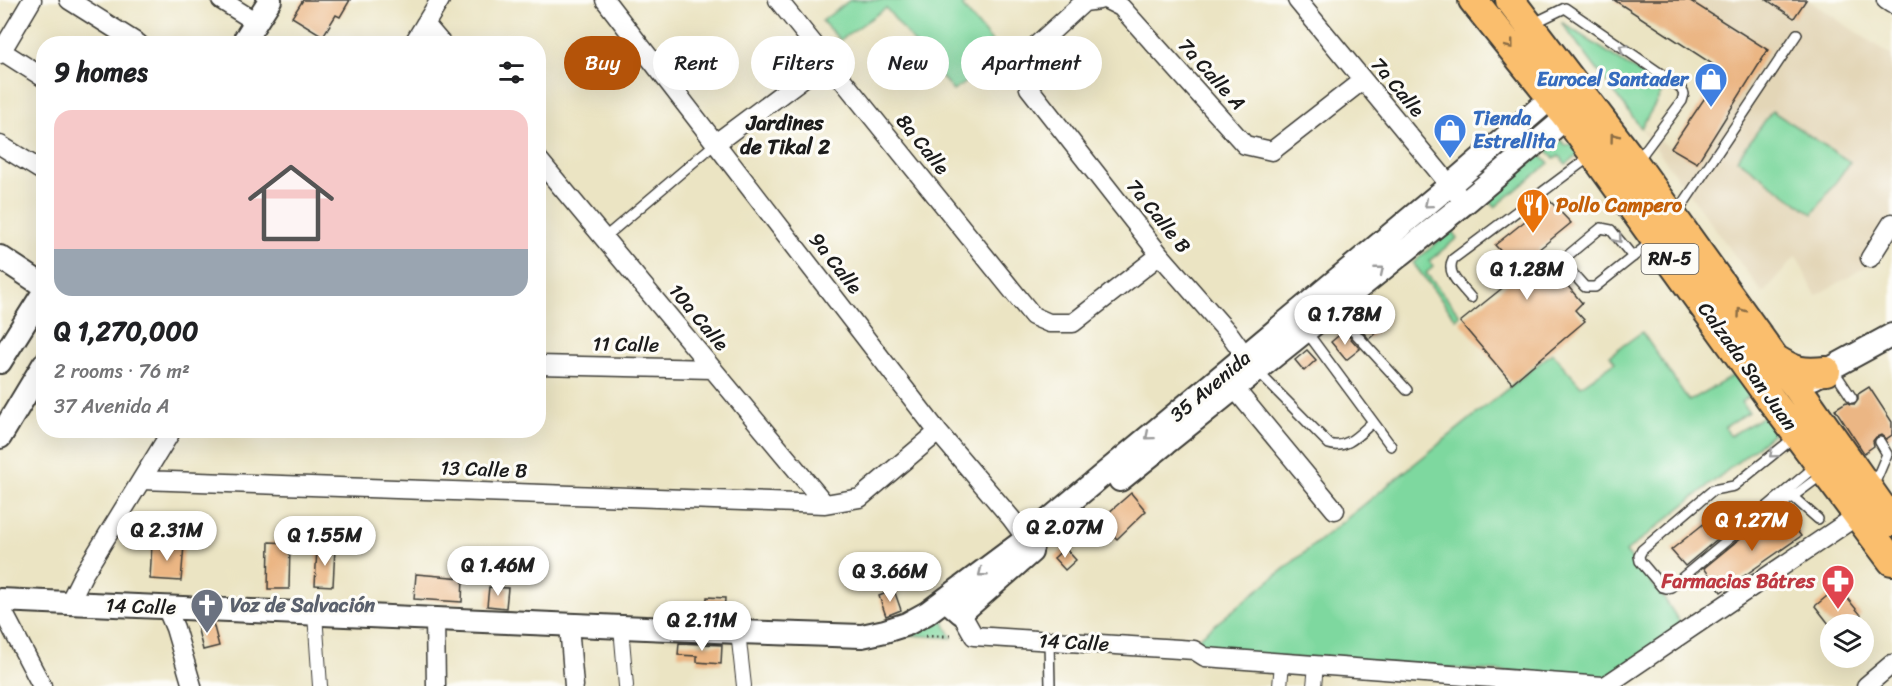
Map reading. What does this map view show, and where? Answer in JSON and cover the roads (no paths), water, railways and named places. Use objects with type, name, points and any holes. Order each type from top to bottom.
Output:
[{"type":"main road","name":"Calzada San Juan","points":[[1473,0],[1560,107],[1772,400],[1808,426]]},
{"type":"main road","name":"Calzada San Juan","points":[[1510,0],[1635,164],[1797,387],[1808,426],[1828,458],[1865,504],[1892,561]]},
{"type":"main road","points":[[1775,359],[1792,370],[1803,373],[1829,369]]},
{"type":"main road","name":"Calzada San Juan","points":[[1865,504],[1892,522]]},
{"type":"street","points":[[32,0],[1,52],[36,73]]},
{"type":"street","points":[[69,0],[126,36]]},
{"type":"street","points":[[221,0],[256,22]]},
{"type":"street","points":[[247,36],[270,0]]},
{"type":"street","points":[[418,36],[440,0]]},
{"type":"street","name":"9a Calle","points":[[605,0],[938,432],[1011,518],[1030,544]]},
{"type":"street","name":"8a Calle","points":[[778,0],[806,36]]},
{"type":"street","name":"7a Calle B","points":[[1099,0],[1084,2],[1028,53],[1025,72],[1029,88],[1160,255],[1231,336],[1251,364]]},
{"type":"street","name":"7a Calle","points":[[1297,0],[1465,203]]},
{"type":"street","points":[[1886,0],[1892,4]]},
{"type":"street","name":"7a Calle A","points":[[1114,3],[1245,145],[1272,152],[1363,80]]},
{"type":"street","points":[[425,24],[435,36]]},
{"type":"street","points":[[716,143],[787,90]]},
{"type":"street","name":"8a Calle","points":[[850,90],[1033,316],[1049,323],[1073,323],[1160,255]]},
{"type":"street","name":"35 Avenida","points":[[954,607],[1251,364],[1450,185],[1560,107]]},
{"type":"street","name":"35 Avenida","points":[[1030,544],[1235,389],[1251,364],[1306,331],[1465,203],[1560,107]]},
{"type":"street","points":[[0,145],[36,167]]},
{"type":"street","name":"10a Calle","points":[[546,169],[825,504]]},
{"type":"street","points":[[1870,258],[1892,223]]},
{"type":"street","points":[[0,257],[36,281]]},
{"type":"street","points":[[0,362],[36,305]]},
{"type":"street","points":[[1772,400],[1892,335]]},
{"type":"street","name":"11 Calle","points":[[546,364],[713,369]]},
{"type":"street","points":[[0,437],[36,377]]},
{"type":"street","points":[[1235,389],[1335,510]]},
{"type":"street","name":"13 Calle B","points":[[142,480],[825,504],[860,498],[938,432]]},
{"type":"street","points":[[69,603],[83,575],[167,438]]},
{"type":"street","points":[[1606,686],[1865,504]]},
{"type":"street","name":"14 Calle","points":[[0,600],[862,636],[885,632],[927,614],[954,607],[974,636],[1194,650],[1205,657],[1316,666],[1410,679],[1606,686]]},
{"type":"street","points":[[0,606],[42,686]]},
{"type":"street","points":[[166,607],[175,628],[192,686]]},
{"type":"street","points":[[315,614],[320,686]]},
{"type":"street","points":[[435,619],[436,686]]},
{"type":"street","points":[[569,624],[574,686]]},
{"type":"street","points":[[621,627],[626,686]]},
{"type":"street","points":[[738,632],[744,686]]},
{"type":"street","points":[[1280,686],[1282,663]]},
{"type":"street","points":[[1866,686],[1892,664]]},
{"type":"street","points":[[1314,686],[1316,666]]},
{"type":"lane","points":[[1530,25],[1564,8],[1680,87],[1684,94],[1682,101],[1635,164]]},
{"type":"lane","points":[[1674,218],[1797,34]]},
{"type":"lane","points":[[604,238],[716,143]]},
{"type":"lane","points":[[1471,298],[1450,272],[1450,265],[1454,259],[1594,153]]},
{"type":"lane","points":[[1633,257],[1611,230],[1601,228],[1564,261],[1584,287],[1595,287],[1633,257],[1655,239]]},
{"type":"lane","points":[[1333,309],[1407,390]]},
{"type":"lane","points":[[1306,331],[1391,446]]},
{"type":"lane","points":[[1251,364],[1329,444],[1338,447],[1346,444],[1373,422]]},
{"type":"lane","points":[[1829,369],[1852,398]]},
{"type":"lane","points":[[1808,426],[1734,486],[1713,490],[1642,550],[1639,556],[1640,561],[1662,587],[1671,587],[1828,458]]},
{"type":"lane","points":[[1865,504],[1887,454],[1880,442]]},
{"type":"lane","points":[[1760,521],[1792,496],[1828,458]]},
{"type":"lane","points":[[1792,496],[1818,519]]},
{"type":"lane","points":[[1049,641],[1050,686]]},
{"type":"place","name":"Eurocel Santader","points":[[1711,108]]},
{"type":"place","name":"Tienda Estrellita","points":[[1450,159]]},
{"type":"place","name":"Pollo Campero","points":[[1533,234]]},
{"type":"place","name":"Farmacias Bátres","points":[[1838,610]]},
{"type":"place","name":"Voz de Salvación","points":[[207,634]]},
{"type":"district","name":"Jardines de Tikal 2","points":[[785,135]]}]
